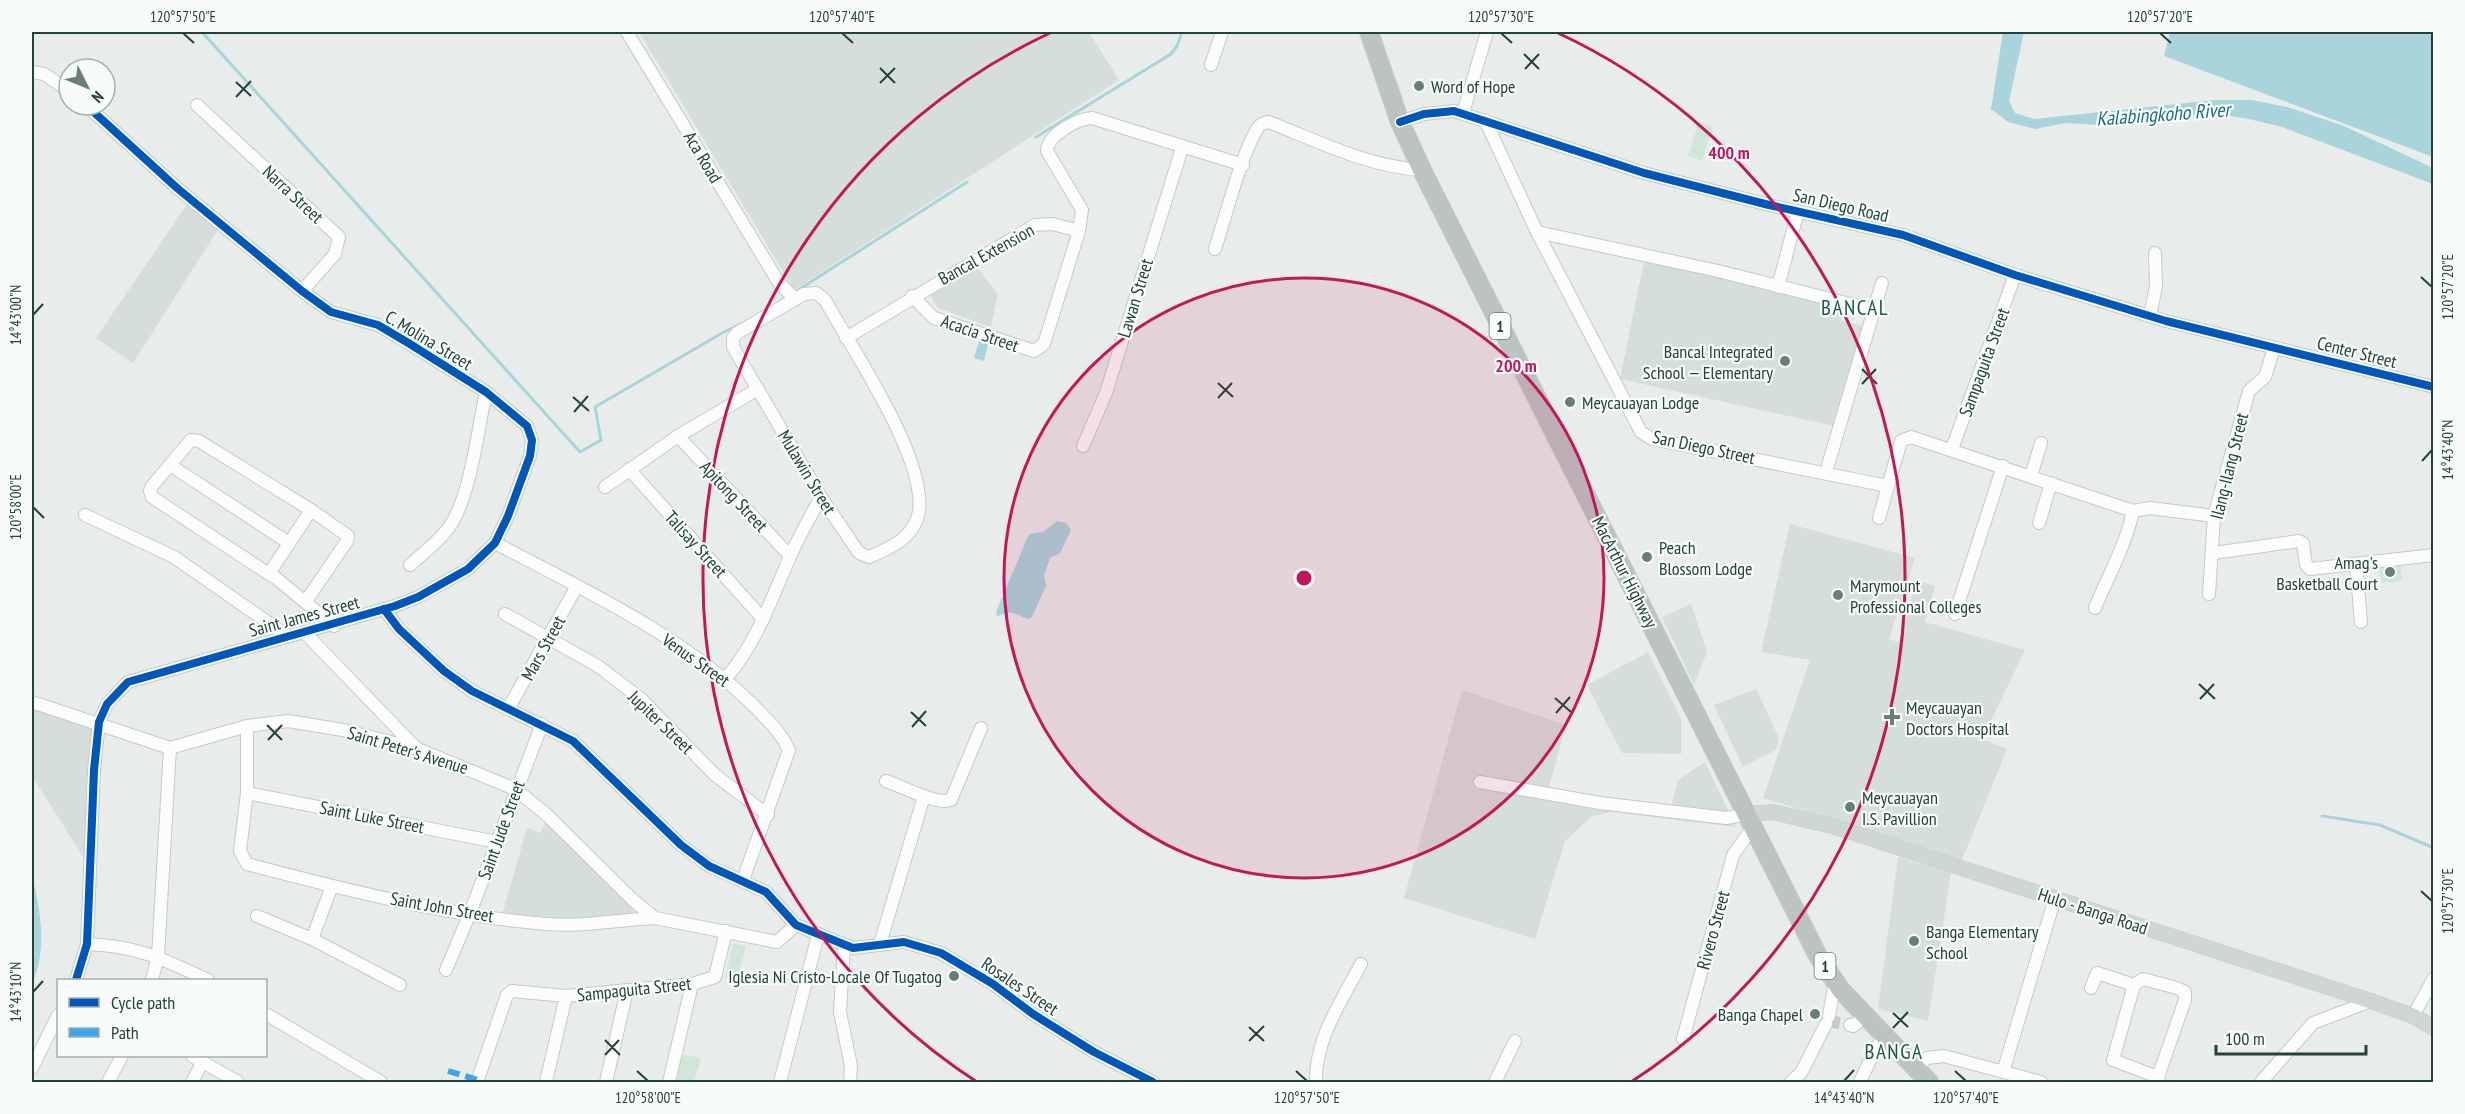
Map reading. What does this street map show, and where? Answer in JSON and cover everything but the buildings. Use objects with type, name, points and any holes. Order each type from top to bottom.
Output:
[{"type":"highway","name":"MacArthur Highway","points":[[1369,32],[1400,122],[1422,170],[1818,956],[1857,1021],[1884,1038],[1929,1083]]},
{"type":"main road","name":"Hulo - Banga Road","points":[[1751,820],[1773,812],[1832,826],[2371,1001],[2413,1016],[2433,1028]]},
{"type":"street","name":"Aca Road","points":[[627,32],[779,283],[795,299]]},
{"type":"street","points":[[1211,65],[1222,32]]},
{"type":"street","points":[[1463,113],[1488,32]]},
{"type":"street","points":[[32,72],[44,74],[57,83]]},
{"type":"street","name":"Narra Street","points":[[197,105],[339,237],[335,254],[302,291]]},
{"type":"street","name":"San Diego Road","points":[[1400,122],[1424,114],[1454,111],[1463,113],[1621,166],[1903,235],[2015,275],[2150,316],[2274,348]]},
{"type":"street","name":"C. Molina Street","points":[[99,117],[177,188],[302,291],[331,312],[378,325],[486,392],[527,426],[532,441],[528,465],[495,543],[468,569],[418,597],[384,609]]},
{"type":"street","points":[[1079,231],[1082,210],[1047,151],[1047,144],[1052,137],[1083,119],[1092,118],[1182,148],[1243,165]]},
{"type":"street","name":"San Diego Street","points":[[1485,120],[1537,232],[1641,432],[1652,439],[1888,486]]},
{"type":"street","points":[[1215,249],[1257,128],[1263,123],[1269,123],[1367,159],[1404,169],[1422,170]]},
{"type":"street","name":"Lawan Street","points":[[1083,446],[1106,393],[1182,148]]},
{"type":"street","points":[[1778,287],[1798,211]]},
{"type":"street","name":"Bancal Extension","points":[[846,338],[912,296],[1035,225],[1053,224],[1079,231]]},
{"type":"street","name":"Acacia Street","points":[[912,296],[934,318],[1034,351],[1040,349],[1044,344],[1079,231]]},
{"type":"street","points":[[1537,232],[1874,310]]},
{"type":"street","points":[[2150,316],[2156,286],[2155,253]]},
{"type":"street","name":"Sampaguita Street","points":[[1952,449],[2015,275]]},
{"type":"street","points":[[1826,472],[1882,283]]},
{"type":"street","points":[[605,487],[678,436],[758,389],[735,353],[733,338],[795,299],[804,294],[816,293],[825,300],[846,338]]},
{"type":"street","name":"Mulawin Street","points":[[758,389],[821,497],[859,553],[868,557],[898,545],[916,521],[920,506],[915,477],[893,417],[846,338]]},
{"type":"street","name":"Center Street","points":[[2274,348],[2433,387]]},
{"type":"street","name":"Ilang-Ilang Street","points":[[2209,594],[2214,554],[2214,516],[2249,391],[2265,377],[2274,348]]},
{"type":"street","points":[[410,565],[447,530],[457,514],[486,392]]},
{"type":"street","name":"Apitong Street","points":[[678,436],[790,556]]},
{"type":"street","points":[[1880,518],[1901,441],[1905,437],[1952,449],[2133,511],[2150,508],[2214,516]]},
{"type":"street","points":[[306,601],[347,541],[348,536],[311,510],[194,439],[152,486],[150,491],[152,497],[269,574],[306,601],[334,626]]},
{"type":"street","points":[[2031,476],[2041,443]]},
{"type":"street","points":[[170,465],[289,543]]},
{"type":"street","points":[[1955,614],[2003,466]]},
{"type":"street","name":"Talisay Street","points":[[629,469],[763,619]]},
{"type":"street","points":[[2039,523],[2051,483]]},
{"type":"street","points":[[726,678],[739,663],[763,619],[790,556],[821,497]]},
{"type":"street","points":[[269,574],[311,510]]},
{"type":"street","points":[[2095,608],[2115,558],[2127,537],[2133,511]]},
{"type":"street","points":[[85,515],[174,556],[286,635]]},
{"type":"street","points":[[2214,554],[2299,540],[2303,543],[2307,568],[2433,555]]},
{"type":"street","name":"Venus Street","points":[[495,543],[577,586],[726,678],[783,735],[789,750],[743,880]]},
{"type":"street","points":[[2356,564],[2361,622]]},
{"type":"street","name":"Mars Street","points":[[508,709],[577,586]]},
{"type":"street","name":"Saint James Street","points":[[77,979],[87,944],[94,770],[99,722],[107,704],[128,682],[286,635],[334,626],[384,609],[399,629],[444,671],[472,691],[573,741],[681,845],[709,866],[766,892],[795,925]]},
{"type":"street","name":"Jupiter Street","points":[[505,614],[598,666],[641,699],[715,775],[768,814]]},
{"type":"street","points":[[304,633],[418,749]]},
{"type":"street","points":[[32,702],[99,722],[170,748],[158,956],[152,979]]},
{"type":"street","name":"Saint Peter's Avenue","points":[[170,748],[246,726],[288,720],[343,730],[418,749],[515,789],[547,815],[655,918]]},
{"type":"street","name":"Saint Jude Street","points":[[446,970],[498,842],[515,789],[542,724]]},
{"type":"street","points":[[246,726],[247,793]]},
{"type":"street","points":[[886,781],[924,796],[951,800],[981,728]]},
{"type":"street","points":[[1480,782],[1600,802],[1751,820]]},
{"type":"street","name":"Saint Luke Street","points":[[247,793],[498,842]]},
{"type":"street","name":"Saint John Street","points":[[247,793],[240,851],[247,864],[332,886],[470,913],[547,924],[655,918]]},
{"type":"street","points":[[880,944],[924,796]]},
{"type":"street","name":"Rivero Street","points":[[1683,1039],[1733,855],[1751,820]]},
{"type":"street","points":[[312,939],[332,886]]},
{"type":"street","points":[[2003,1072],[2055,898]]},
{"type":"street","points":[[257,916],[312,939],[400,985]]},
{"type":"street","points":[[655,918],[777,942],[795,925]]},
{"type":"street","name":"Rosales Street","points":[[795,925],[844,945],[862,948],[904,942],[940,953],[993,984],[1033,1014],[1094,1052],[1153,1083]]},
{"type":"street","name":"Sampaguita Street","points":[[477,1083],[507,995],[519,990],[566,996],[692,984],[715,977],[726,931]]},
{"type":"street","points":[[780,1083],[818,935]]},
{"type":"street","points":[[87,944],[121,946],[158,956],[204,979]]},
{"type":"street","points":[[844,945],[840,1012],[850,1066],[850,1083]]},
{"type":"street","points":[[1316,1083],[1315,1063],[1321,1042],[1361,964]]},
{"type":"street","points":[[2091,988],[2094,976],[2097,974],[2134,985]]},
{"type":"street","points":[[2143,979],[2177,988],[2185,993],[2185,1000],[2158,1080],[2113,1060],[2134,985],[2143,979]]},
{"type":"street","points":[[1791,1083],[1801,1073],[1827,1020],[1835,981]]},
{"type":"street","points":[[2413,1016],[2433,981]]},
{"type":"street","points":[[669,1083],[692,984]]},
{"type":"street","points":[[606,1083],[627,990]]},
{"type":"street","points":[[546,1083],[566,996]]},
{"type":"street","points":[[2261,1083],[2313,1023],[2371,1001]]},
{"type":"street","points":[[267,1015],[381,1083]]},
{"type":"street","points":[[32,1068],[57,1017]]},
{"type":"street","points":[[1860,1083],[1875,1049],[1884,1038]]},
{"type":"street","points":[[1495,1083],[1515,1041]]},
{"type":"street","points":[[1915,1068],[1927,1058],[1944,1056],[2041,1083]]},
{"type":"street","points":[[108,1083],[121,1057]]},
{"type":"street","points":[[192,1083],[198,1058],[238,1083]]},
{"type":"shaded area","points":[[639,32],[1089,32],[1119,80],[794,290]]},
{"type":"shaded area","points":[[188,203],[219,228],[133,363],[96,338]]},
{"type":"shaded area","points":[[1644,261],[1846,304],[1841,321],[1863,326],[1834,426],[1620,379]]},
{"type":"shaded area","points":[[975,265],[998,294],[991,327],[938,308],[928,292]]},
{"type":"shaded area","name":"Meycauayan Doctors Hospital","points":[[1790,524],[1915,558],[1889,639],[1898,642],[1917,580],[1935,586],[1925,622],[2025,650],[1982,739],[2007,749],[1962,860],[1763,798],[1810,660],[1761,652]]},
{"type":"shaded area","points":[[1691,604],[1707,652],[1694,685],[1662,617]]},
{"type":"shaded area","points":[[1648,652],[1681,718],[1681,754],[1622,753],[1587,685]]},
{"type":"shaded area","points":[[1756,689],[1779,738],[1776,750],[1743,767],[1714,705]]},
{"type":"shaded area","points":[[1462,690],[1566,725],[1549,787],[1674,809],[1671,807],[1678,780],[1705,762],[1736,827],[1611,812],[1591,817],[1565,841],[1535,939],[1404,898]]},
{"type":"shaded area","points":[[32,706],[97,724],[90,776],[84,858],[32,776]]},
{"type":"shaded area","points":[[546,820],[636,905],[631,918],[559,920],[503,912],[527,828],[541,833]]},
{"type":"shaded area","name":"Banga Elementary School","points":[[1898,857],[1951,873],[1928,1021],[1878,1009]]},
{"type":"green space","points":[[1699,122],[1713,127],[1702,161],[1688,156]]},
{"type":"green space","name":"Amag's Basketball Court","points":[[2400,561],[2402,581],[2381,583],[2378,563]]},
{"type":"green space","points":[[733,943],[746,946],[737,981],[725,978]]},
{"type":"green space","points":[[678,1054],[701,1058],[694,1082],[669,1082]]},
{"type":"water","name":"Kalabingkoho River","points":[[2003,32],[2024,32],[2009,101],[2015,113],[2034,119],[2215,100],[2252,100],[2287,107],[2344,126],[2433,168],[2433,184],[2282,127],[2212,113],[2099,125],[2066,123],[2035,129],[2008,122],[1991,109]]},
{"type":"water","points":[[2170,32],[2433,32],[2433,157],[2164,56]]},
{"type":"water","points":[[979,341],[988,344],[984,361],[974,358]]},
{"type":"water","points":[[1057,521],[1066,523],[1071,530],[1060,553],[1050,558],[1044,575],[1046,586],[1032,617],[1028,619],[1011,612],[997,616],[996,612],[1029,534],[1043,532]]},
{"type":"water","points":[[32,875],[40,916],[41,943],[40,957],[32,984]]},
{"type":"waterway","points":[[202,32],[580,452],[601,440],[595,407],[724,332],[755,317]]},
{"type":"waterway","points":[[1036,137],[1171,54],[1182,32]]},
{"type":"waterway","points":[[795,292],[967,182]]},
{"type":"waterway","points":[[2322,816],[2380,825],[2434,848]]},
{"type":"tunnel","points":[[1828,1021],[1850,1025]]},
{"type":"marked path","points":[[448,1071],[478,1080]]},
{"type":"cycle path","points":[[1400,122],[1424,114],[1454,111],[1644,173],[1769,205],[1903,235],[2015,275],[2166,321],[2434,387]]},
{"type":"cycle path","points":[[76,979],[87,944],[94,770],[99,722],[107,704],[128,682],[395,606],[418,597],[468,569],[495,543],[508,516],[530,456],[532,440],[527,426],[486,392],[378,325],[331,312],[302,291],[177,188],[99,117]]},
{"type":"cycle path","points":[[384,609],[399,629],[444,671],[472,691],[573,741],[681,845],[709,866],[766,892],[796,925],[853,948],[904,942],[941,953],[993,984],[1033,1014],[1094,1052],[1153,1082]]},
{"type":"place","name":"Word of Hope","points":[[1419,86]]},
{"type":"place","name":"Bancal Integrated School — Elementary","points":[[1785,361]]},
{"type":"place","name":"Meycauayan Lodge","points":[[1570,402]]},
{"type":"place","name":"Peach Blossom Lodge","points":[[1647,557]]},
{"type":"place","name":"Amag's Basketball Court","points":[[2390,572]]},
{"type":"place","name":"Marymount Professional Colleges","points":[[1838,595]]},
{"type":"place","name":"Meycauayan Doctors Hospital","points":[[1892,717]]},
{"type":"place","name":"Meycauayan I.S. Pavillion","points":[[1850,807]]},
{"type":"place","name":"Banga Elementary School","points":[[1914,941]]},
{"type":"place","name":"Iglesia Ni Cristo-Locale Of Tugatog","points":[[954,976]]},
{"type":"place","name":"Banga Chapel","points":[[1815,1014]]},
{"type":"district","name":"BANCAL","points":[[1855,307]]},
{"type":"district","name":"BANGA","points":[[1894,1051]]}]
